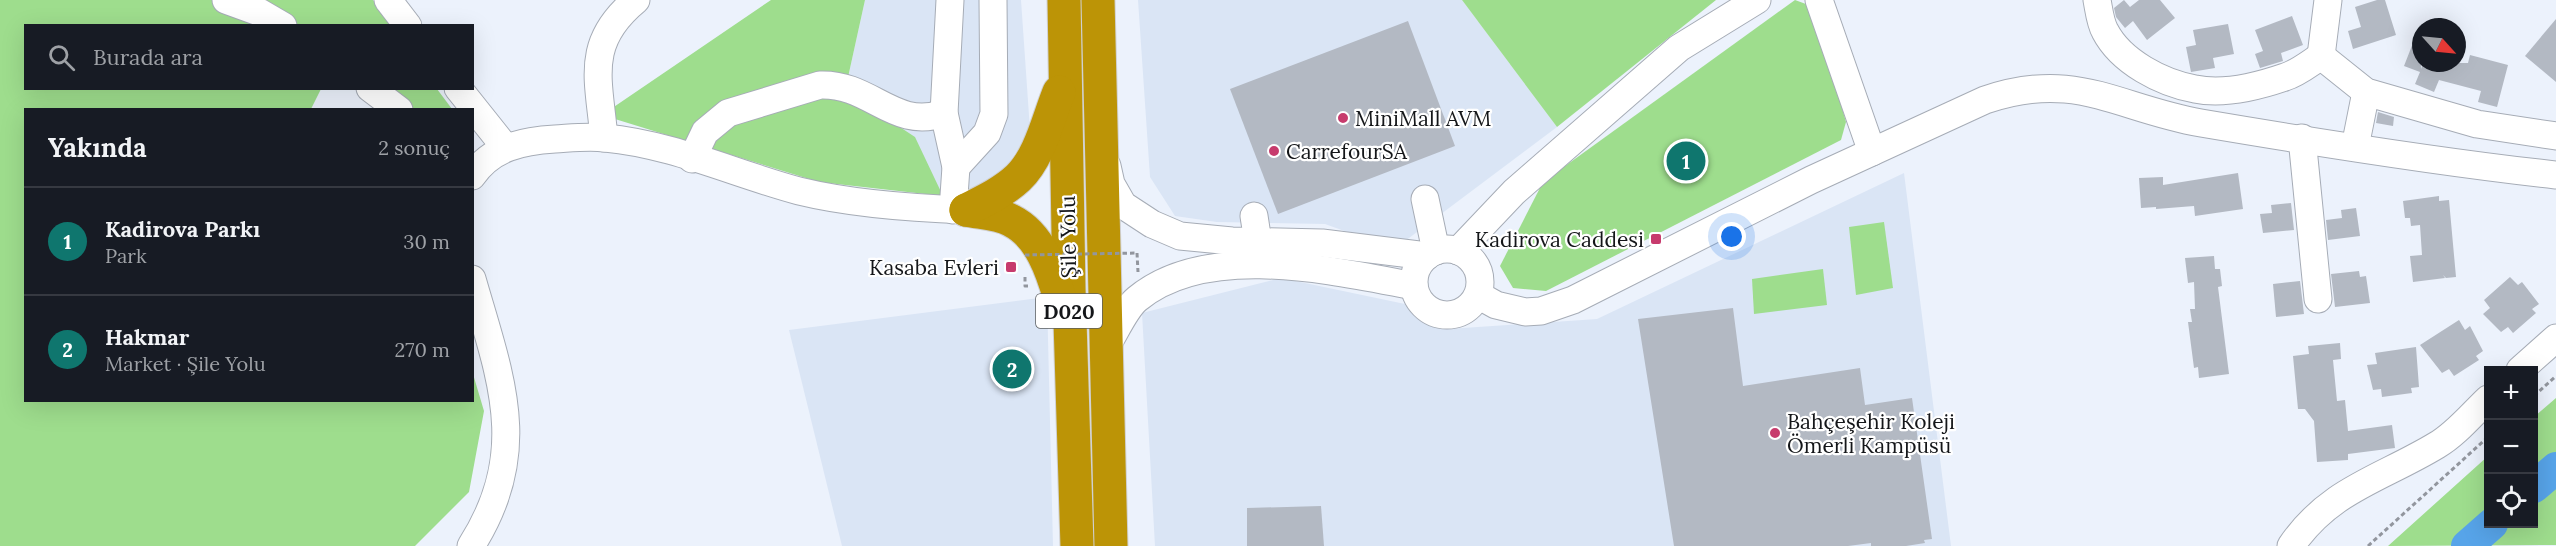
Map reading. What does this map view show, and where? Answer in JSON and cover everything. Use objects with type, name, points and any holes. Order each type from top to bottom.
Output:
[{"type":"highway","name":"Şile Yolu","points":[[1064,0],[1070,331],[1077,546]]},
{"type":"highway","name":"Şile Yolu","points":[[1098,0],[1111,546]]},
{"type":"highway","points":[[959,210],[1002,191],[1020,177],[1034,154],[1065,77]]},
{"type":"highway","points":[[959,210],[1011,220],[1026,231],[1051,267],[1070,331]]},
{"type":"street","points":[[226,0],[259,12],[280,24]]},
{"type":"street","points":[[388,0],[406,24]]},
{"type":"street","points":[[604,138],[597,62],[600,48],[614,21],[636,0]]},
{"type":"street","points":[[475,168],[505,147],[540,140],[604,138],[633,142],[800,191],[854,201],[959,210],[956,167],[944,113],[950,0]]},
{"type":"street","points":[[956,167],[987,134],[994,114],[993,0]]},
{"type":"street","points":[[1101,140],[1111,184],[1123,205],[1152,224],[1180,236],[1256,229],[1322,243],[1441,252],[1468,256],[1480,274],[1478,295],[1464,311],[1454,315],[1432,312],[1417,297],[1414,286],[1419,264],[1441,252],[1514,192],[1679,48],[1756,0]]},
{"type":"street","points":[[1819,0],[1872,152]]},
{"type":"street","points":[[2097,0],[2105,31],[2122,52],[2143,69],[2196,90],[2255,86],[2288,76],[2321,56]]},
{"type":"street","points":[[2321,56],[2328,0]]},
{"type":"street","points":[[2321,56],[2366,93],[2477,124],[2553,130]]},
{"type":"street","points":[[692,159],[705,132],[728,113],[820,86],[833,85],[852,89],[909,117],[927,118],[944,113]]},
{"type":"street","points":[[1478,295],[1497,305],[1525,312],[1556,306],[1597,289],[1872,152],[1985,100],[2006,93],[2039,87],[2080,90],[2179,118],[2355,147],[2556,175]]},
{"type":"street","points":[[373,90],[396,108]]},
{"type":"street","points":[[460,90],[474,108]]},
{"type":"street","points":[[2355,147],[2366,93]]},
{"type":"street","points":[[474,108],[505,147]]},
{"type":"street","points":[[2302,138],[2318,299]]},
{"type":"street","points":[[1425,199],[1441,252]]},
{"type":"street","points":[[1107,345],[1136,300],[1166,280],[1192,272],[1246,264],[1334,271],[1414,286]]},
{"type":"street","points":[[471,546],[481,531],[497,494],[505,460],[507,426],[504,392],[474,286]]},
{"type":"street","points":[[2524,366],[2556,338]]},
{"type":"street","points":[[2291,546],[2314,517],[2336,498],[2439,444],[2484,403]]},
{"type":"path","points":[[1025,255],[1137,253],[1138,281]]},
{"type":"path","points":[[1127,254],[1127,263]]},
{"type":"path","points":[[2538,392],[2556,376]]},
{"type":"path","points":[[2368,546],[2484,441]]},
{"type":"shaded area","points":[[865,0],[1021,0],[1030,130],[993,188],[943,196],[845,91]]},
{"type":"shaded area","points":[[1138,0],[1462,0],[1557,127],[1401,244],[1386,246],[1325,224],[1217,222],[1175,216],[1150,177]]},
{"type":"shaded area","points":[[1904,173],[1951,546],[1155,546],[1142,313],[1281,278],[1405,304],[1448,329],[1597,319]]},
{"type":"shaded area","points":[[1047,297],[1053,546],[842,546],[789,330]]},
{"type":"green space","points":[[0,0],[373,0],[390,24],[24,24],[24,90],[320,90],[312,108],[24,108],[24,402],[474,402],[474,377],[484,411],[469,492],[415,546],[0,546]]},
{"type":"green space","points":[[771,0],[865,0],[845,91],[915,137],[943,196],[819,182],[602,115]]},
{"type":"green space","points":[[1462,0],[1716,0],[1557,127]]},
{"type":"green space","points":[[1795,0],[1814,7],[1846,122],[1841,140],[1546,291],[1513,288],[1500,266],[1543,182]]},
{"type":"green space","points":[[366,90],[438,90],[451,108],[392,108]]},
{"type":"green space","points":[[1884,222],[1893,288],[1856,295],[1849,227]]},
{"type":"green space","points":[[1823,269],[1827,305],[1754,314],[1752,279]]},
{"type":"green space","points":[[2556,398],[2556,545],[2388,546],[2484,460],[2484,528],[2538,528],[2538,414]]},
{"type":"building","points":[[2124,0],[2130,7],[2139,0],[2160,0],[2175,18],[2147,40],[2133,21],[2125,28],[2116,17],[2114,8]]},
{"type":"building","points":[[2377,0],[2385,0],[2396,35],[2353,49],[2348,31],[2361,27],[2355,7]]},
{"type":"building","points":[[2292,16],[2303,45],[2281,53],[2283,61],[2260,68],[2255,54],[2263,51],[2255,30]]},
{"type":"building","points":[[2556,19],[2556,82],[2525,56]]},
{"type":"building","name":"MiniMall AVM","points":[[1408,21],[1455,146],[1278,214],[1230,89]]},
{"type":"building","points":[[2228,24],[2234,54],[2213,58],[2215,68],[2191,72],[2186,47],[2196,45],[2193,30]]},
{"type":"building","points":[[2412,46],[2412,69],[2404,66]]},
{"type":"building","points":[[2470,55],[2508,65],[2497,107],[2478,102],[2481,91],[2439,80],[2434,92],[2415,84],[2420,72],[2466,72],[2466,63]]},
{"type":"building","points":[[2378,112],[2394,117],[2393,126],[2376,123]]},
{"type":"building","points":[[2238,173],[2243,209],[2195,216],[2194,206],[2141,208],[2139,178],[2163,177],[2163,185]]},
{"type":"building","points":[[2439,196],[2439,201],[2449,200],[2456,277],[2446,278],[2443,275],[2445,278],[2413,282],[2410,256],[2422,255],[2420,225],[2411,226],[2410,218],[2405,218],[2403,201]]},
{"type":"building","points":[[2291,203],[2294,230],[2263,233],[2260,214],[2272,213],[2271,205]]},
{"type":"building","points":[[2356,208],[2360,236],[2328,240],[2326,220],[2342,218],[2341,210]]},
{"type":"building","points":[[2214,256],[2215,269],[2220,269],[2222,286],[2218,287],[2229,374],[2199,378],[2198,367],[2194,368],[2188,322],[2192,322],[2190,309],[2195,309],[2194,282],[2188,283],[2185,258]]},
{"type":"building","points":[[2359,271],[2360,277],[2366,276],[2370,303],[2335,307],[2331,274]]},
{"type":"building","points":[[2510,277],[2518,285],[2522,282],[2539,304],[2532,309],[2536,313],[2513,333],[2508,327],[2501,332],[2483,314],[2490,308],[2484,300]]},
{"type":"building","points":[[2300,281],[2304,314],[2276,317],[2273,284]]},
{"type":"building","points":[[1733,308],[1743,386],[1860,368],[1865,405],[1912,398],[1932,539],[1924,540],[1925,543],[1906,546],[1871,546],[1871,543],[1848,546],[1674,546],[1638,319]]},
{"type":"building","points":[[2459,320],[2465,330],[2470,326],[2483,351],[2476,356],[2479,360],[2454,376],[2449,369],[2442,373],[2420,345]]},
{"type":"building","points":[[2340,343],[2341,359],[2333,360],[2337,401],[2345,400],[2348,431],[2392,425],[2395,448],[2348,454],[2348,460],[2317,462],[2314,421],[2305,409],[2298,409],[2293,356],[2309,354],[2308,346]]},
{"type":"building","points":[[2416,347],[2419,387],[2411,388],[2412,393],[2382,397],[2381,389],[2373,390],[2367,365],[2377,364],[2375,353]]},
{"type":"building","points":[[1321,506],[1324,546],[1247,546],[1247,508]]},
{"type":"waterway","points":[[2538,484],[2556,468]]},
{"type":"waterway","points":[[2467,546],[2487,528]]},
{"type":"place","name":"MiniMall AVM","points":[[1343,118]]},
{"type":"place","name":"CarrefourSA","points":[[1274,151]]},
{"type":"place","name":"Kadirova Parkı","points":[[1686,161]]},
{"type":"place","name":"Kadirova Caddesi","points":[[1656,239]]},
{"type":"place","name":"Kasaba Evleri","points":[[1011,267]]},
{"type":"place","name":"Hakmar","points":[[1012,369]]},
{"type":"place","name":"Bahçeşehir Koleji Ömerli Kampüsü","points":[[1775,433]]}]
